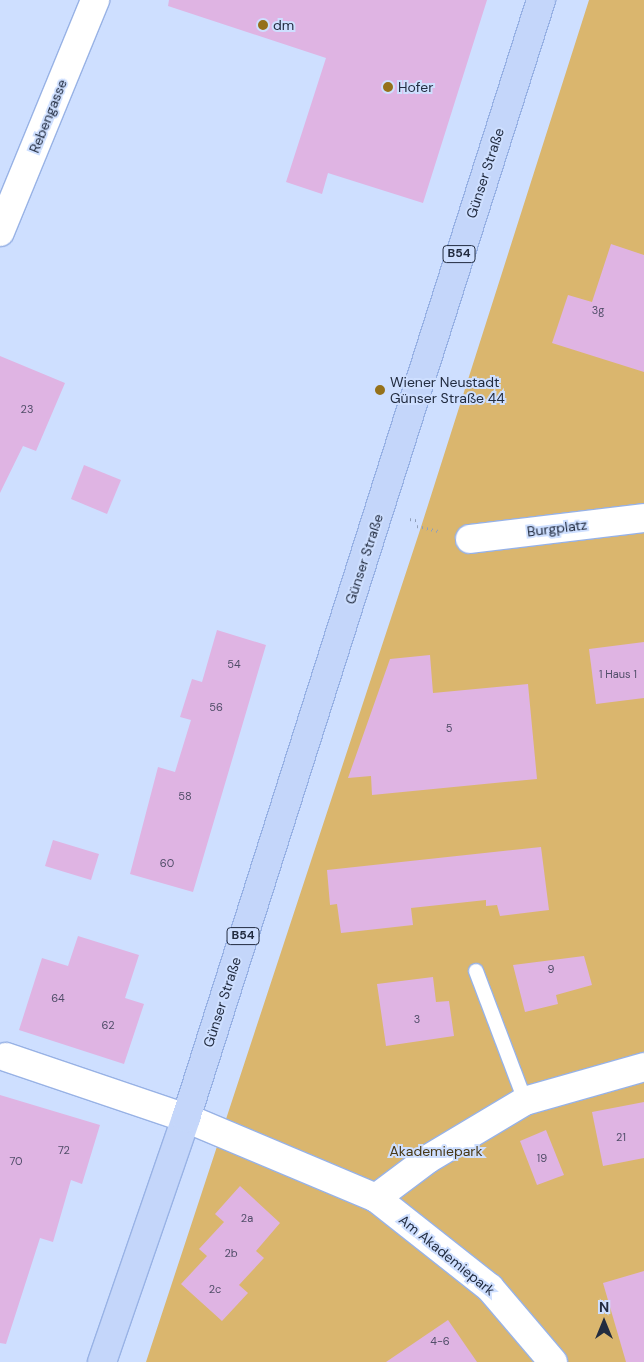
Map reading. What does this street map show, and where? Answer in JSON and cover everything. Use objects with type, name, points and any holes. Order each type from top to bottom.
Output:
[{"type":"main road","name":"Günser Straße","points":[[102,1362],[186,1118],[541,0]]},
{"type":"street","name":"Rebengasse","points":[[0,232],[94,0]]},
{"type":"street","name":"Burgplatz","points":[[470,539],[644,518]]},
{"type":"street","points":[[6,1057],[186,1118]]},
{"type":"street","points":[[376,1198],[428,1159],[525,1101],[644,1066]]},
{"type":"street","name":"Am Akademiepark","points":[[186,1118],[376,1198],[490,1288],[553,1362]]},
{"type":"lane","points":[[476,971],[525,1101]]},
{"type":"green space","name":"Akademiepark","points":[[589,0],[644,0],[644,1362],[146,1362],[421,527]]},
{"type":"building","name":"Hofer","points":[[169,0],[487,0],[423,203],[328,173],[322,194],[286,182],[326,58],[168,6]]},
{"type":"building","points":[[611,244],[644,255],[644,372],[552,343],[568,295],[592,302]]},
{"type":"building","points":[[0,356],[65,383],[36,451],[23,446],[0,493]]},
{"type":"building","points":[[84,465],[121,480],[107,514],[71,499]]},
{"type":"building","points":[[217,630],[266,645],[193,892],[130,874],[158,767],[175,772],[191,720],[180,717],[192,679],[202,682]]},
{"type":"building","points":[[644,642],[644,698],[596,704],[589,649]]},
{"type":"building","points":[[430,655],[433,693],[528,684],[537,779],[372,795],[371,776],[348,778],[390,659]]},
{"type":"building","points":[[53,840],[99,854],[91,880],[45,866]]},
{"type":"building","points":[[541,847],[549,910],[500,916],[497,905],[486,906],[486,900],[411,908],[413,925],[341,933],[337,904],[330,905],[327,870]]},
{"type":"building","points":[[78,936],[139,955],[125,998],[144,1004],[124,1064],[19,1030],[42,958],[68,966]]},
{"type":"building","points":[[584,956],[592,985],[556,995],[558,1004],[525,1012],[513,965]]},
{"type":"building","points":[[433,977],[436,1002],[449,1001],[454,1036],[386,1046],[377,984]]},
{"type":"building","points":[[0,1095],[100,1125],[82,1184],[71,1180],[53,1242],[40,1238],[6,1344],[0,1343]]},
{"type":"building","points":[[644,1102],[644,1158],[603,1166],[592,1112]]},
{"type":"building","points":[[546,1130],[564,1175],[537,1185],[520,1141]]},
{"type":"building","points":[[240,1186],[280,1223],[256,1251],[264,1258],[239,1285],[248,1293],[222,1321],[181,1284],[207,1256],[199,1249],[224,1222],[215,1214]]},
{"type":"building","points":[[644,1271],[644,1362],[626,1362],[603,1283]]},
{"type":"building","points":[[448,1320],[477,1362],[386,1362]]},
{"type":"place","name":"dm","points":[[263,25]]},
{"type":"place","name":"Hofer","points":[[388,87]]},
{"type":"place","name":"Wiener Neustadt Günser Straße 44","points":[[380,390]]}]
